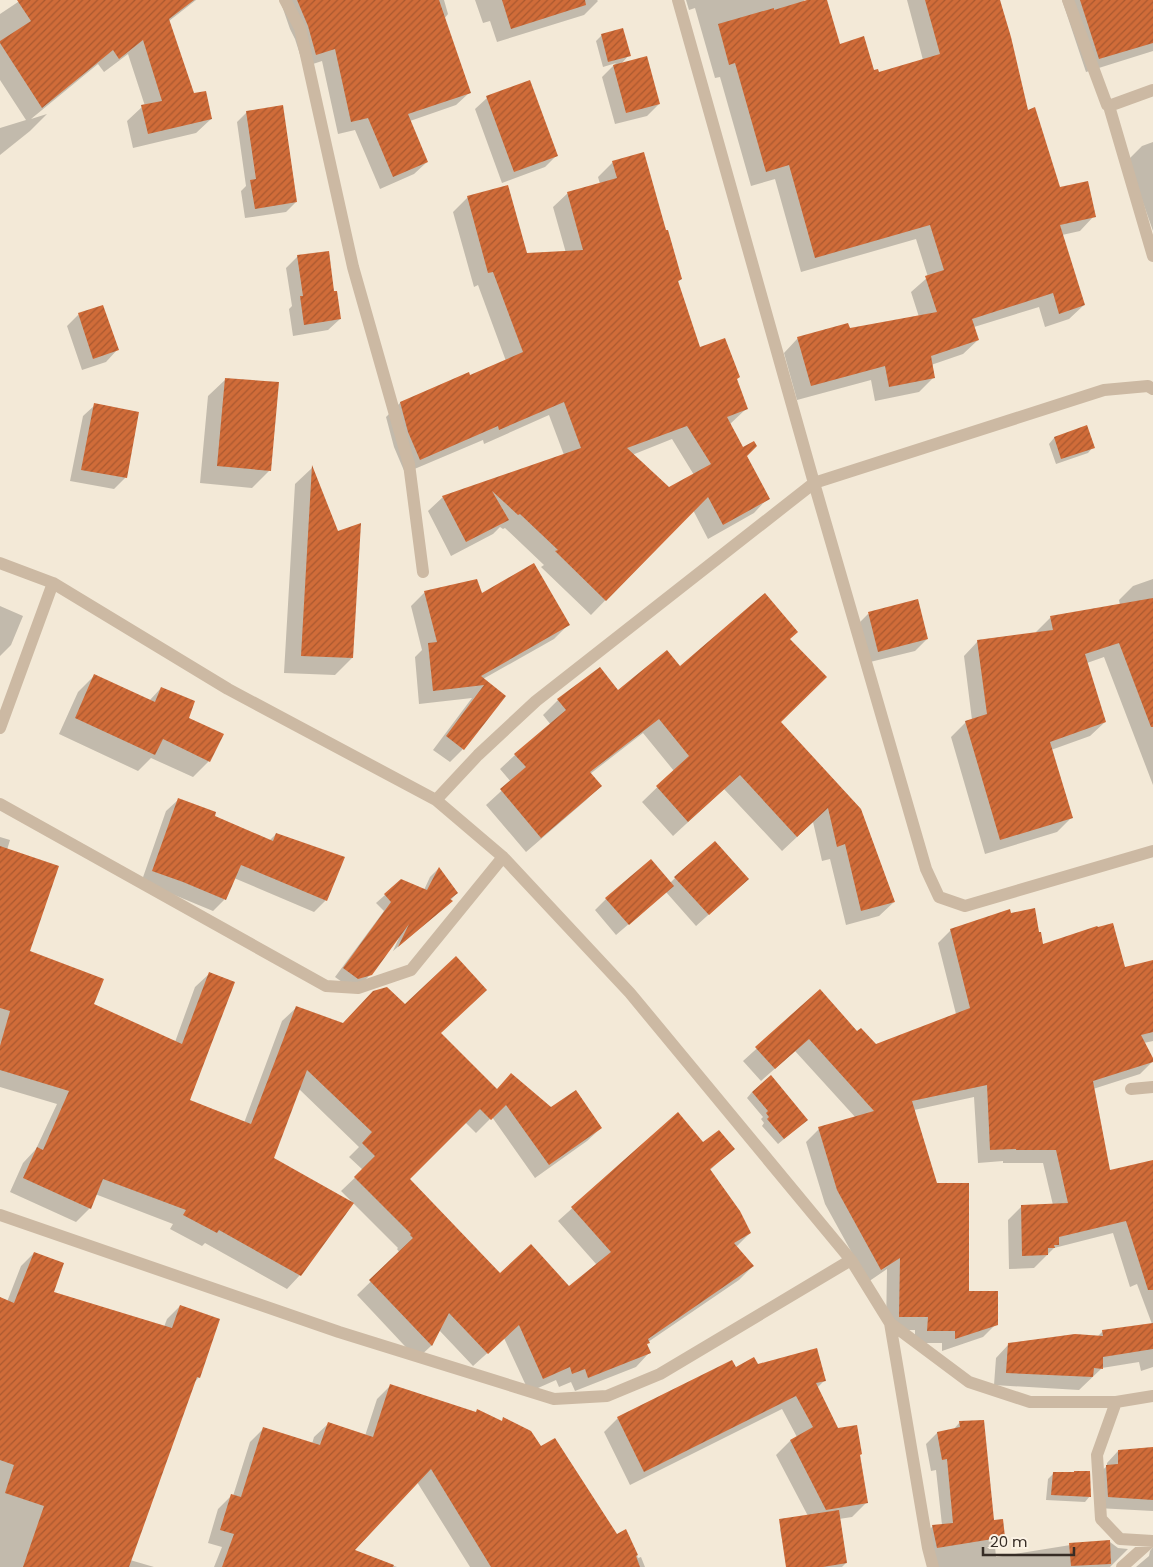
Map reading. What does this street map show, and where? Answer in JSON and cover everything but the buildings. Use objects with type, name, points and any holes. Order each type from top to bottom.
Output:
[{"type":"street","points":[[285,0],[300,28],[353,267],[409,464],[423,572]]},
{"type":"street","points":[[678,0],[814,483],[926,870],[939,897],[965,906],[1153,851]]},
{"type":"street","points":[[1068,0],[1109,106],[1153,256]]},
{"type":"street","points":[[1109,106],[1153,90]]},
{"type":"street","points":[[436,800],[478,755],[536,701],[814,483],[1104,390],[1148,386],[1153,389]]},
{"type":"street","points":[[0,563],[53,583],[228,689],[436,800],[504,857],[630,993],[851,1260],[890,1322],[969,1382],[1030,1402],[1116,1402],[1153,1396]]},
{"type":"street","points":[[0,728],[53,583]]},
{"type":"street","points":[[0,804],[326,986],[358,988],[411,970],[504,857]]},
{"type":"street","points":[[1131,1089],[1153,1087]]},
{"type":"street","points":[[0,1215],[338,1332],[554,1399],[607,1396],[660,1374],[851,1260]]},
{"type":"street","points":[[890,1322],[928,1548],[933,1567]]},
{"type":"street","points":[[1116,1402],[1097,1455],[1100,1518],[1120,1539],[1152,1541]]},
{"type":"street","points":[[1122,1567],[1152,1541]]}]
